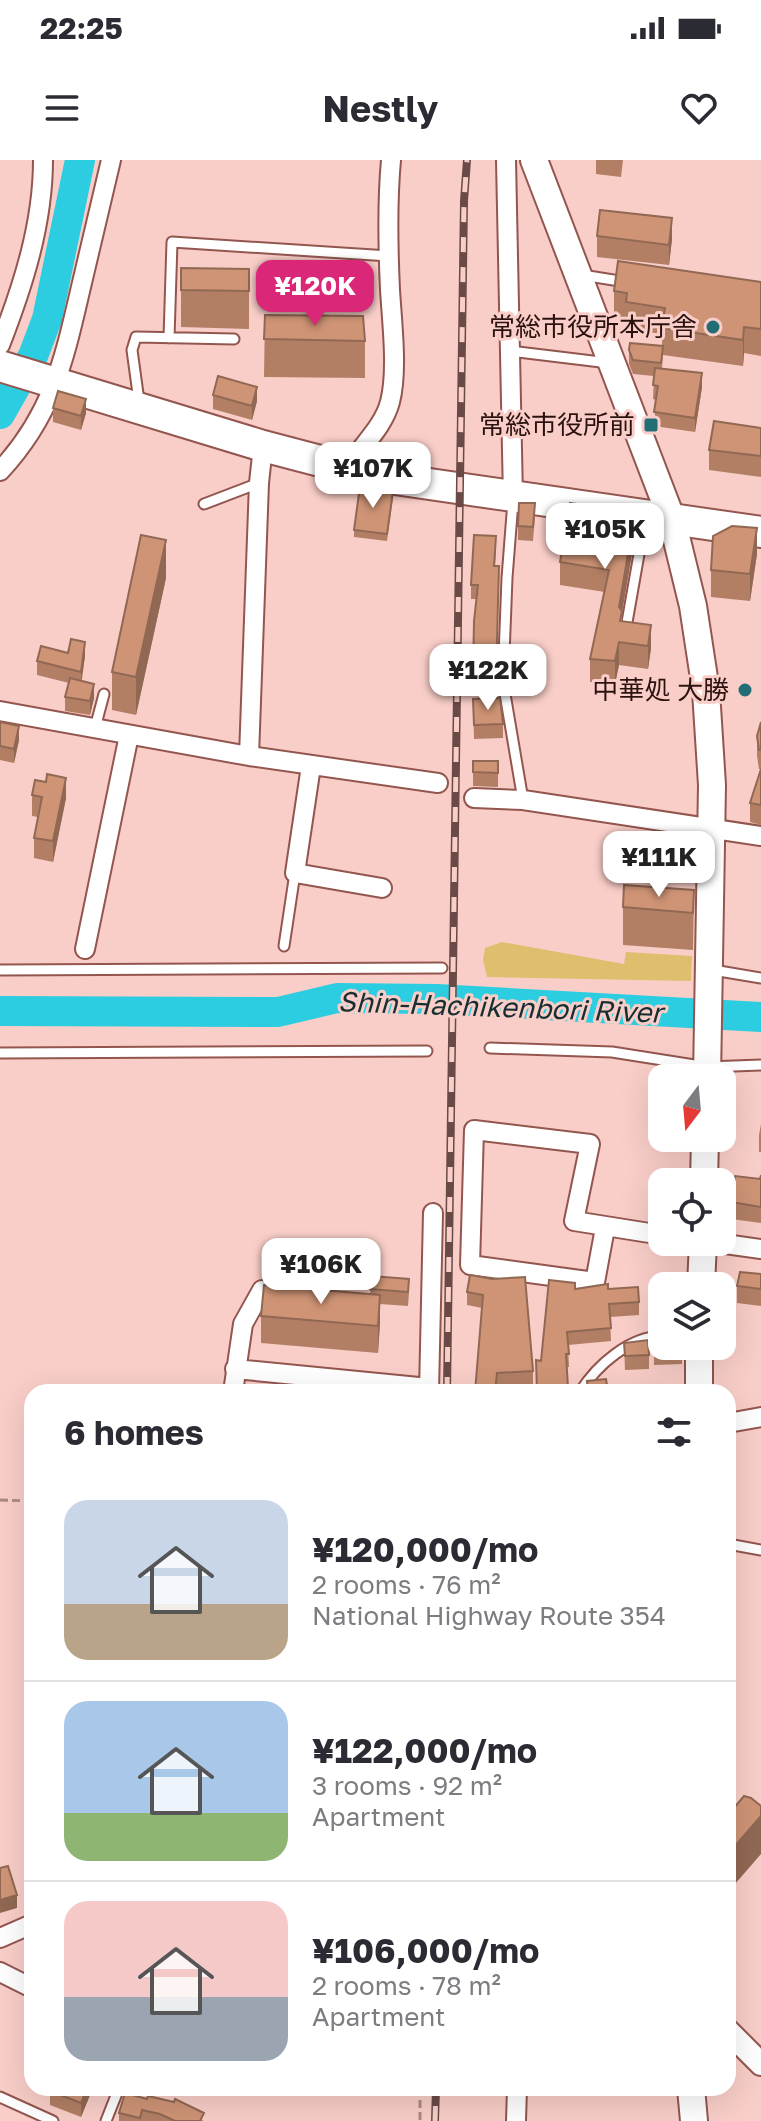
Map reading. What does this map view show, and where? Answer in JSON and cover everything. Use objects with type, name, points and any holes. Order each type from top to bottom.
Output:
[{"type":"highway","points":[[20,368],[263,446],[412,484],[761,532]]},
{"type":"main road","points":[[534,160],[613,363],[659,518],[693,606],[706,691],[712,829],[707,1064]]},
{"type":"main road","points":[[699,1360],[699,1384]]},
{"type":"main road","points":[[692,2096],[694,2121]]},
{"type":"street","points":[[0,471],[22,447],[20,368],[25,276],[41,199],[43,160]]},
{"type":"street","points":[[20,368],[111,160]]},
{"type":"street","points":[[347,469],[382,423],[391,400],[391,160]]},
{"type":"street","points":[[506,160],[513,498]]},
{"type":"street","points":[[249,756],[263,446]]},
{"type":"street","points":[[0,711],[249,756],[438,783]]},
{"type":"street","points":[[85,949],[129,735]]},
{"type":"street","points":[[311,766],[295,873],[382,888]]},
{"type":"street","points":[[474,798],[523,800],[761,836]]},
{"type":"street","points":[[605,1228],[595,1282],[470,1265],[474,1130],[590,1144],[574,1221],[648,1233]]},
{"type":"street","points":[[429,1384],[433,1213]]},
{"type":"street","points":[[736,1246],[761,1249]]},
{"type":"street","points":[[234,1384],[243,1324],[262,1290]]},
{"type":"street","points":[[235,1369],[374,1384]]},
{"type":"street","points":[[736,1422],[761,1417]]},
{"type":"street","points":[[0,1938],[24,1928]]},
{"type":"street","points":[[0,1972],[24,1984]]},
{"type":"street","points":[[736,2039],[761,2064]]},
{"type":"street","points":[[516,2121],[517,2096]]},
{"type":"lane","points":[[169,338],[172,242],[389,256]]},
{"type":"lane","points":[[578,275],[639,284]]},
{"type":"lane","points":[[140,408],[132,350],[136,337],[234,339]]},
{"type":"lane","points":[[510,351],[613,363]]},
{"type":"lane","points":[[204,504],[259,483]]},
{"type":"lane","points":[[513,498],[503,682],[523,800]]},
{"type":"lane","points":[[626,628],[659,518]]},
{"type":"lane","points":[[95,728],[104,694]]},
{"type":"lane","points":[[284,946],[295,873]]},
{"type":"lane","points":[[0,970],[442,968]]},
{"type":"lane","points":[[709,974],[761,978]]},
{"type":"lane","points":[[490,1048],[612,1052],[683,1064]]},
{"type":"lane","points":[[0,1053],[427,1051]]},
{"type":"lane","points":[[736,1066],[761,1065]]},
{"type":"lane","points":[[587,1384],[608,1360],[648,1338]]},
{"type":"lane","points":[[736,1545],[761,1550]]},
{"type":"lane","points":[[106,2121],[116,2096]]},
{"type":"lane","points":[[0,2097],[53,2121]]},
{"type":"path","points":[[0,1500],[24,1501]]},
{"type":"path","points":[[420,2121],[421,2096]]},
{"type":"shaded area","points":[[502,942],[624,964],[626,952],[692,956],[691,981],[487,977],[483,960],[485,948]]},
{"type":"building","points":[[600,210],[672,218],[669,245],[597,236]]},
{"type":"building","points":[[618,261],[761,282],[761,329],[744,327],[743,340],[662,328],[665,308],[626,302],[627,293],[614,291]]},
{"type":"building","points":[[181,268],[249,269],[249,291],[181,290]]},
{"type":"building","points":[[265,315],[363,316],[365,341],[264,339]]},
{"type":"building","points":[[630,343],[663,346],[661,363],[633,360]]},
{"type":"building","points":[[655,368],[702,373],[695,418],[654,412],[658,386],[653,385]]},
{"type":"building","points":[[218,376],[257,387],[252,406],[213,395]]},
{"type":"building","points":[[58,391],[86,399],[81,416],[53,408]]},
{"type":"building","points":[[714,421],[761,428],[761,456],[709,450]]},
{"type":"building","points":[[360,486],[393,491],[387,534],[354,530]]},
{"type":"building","points":[[519,503],[535,503],[533,527],[518,526]]},
{"type":"building","points":[[570,503],[635,513],[619,607],[622,611],[620,621],[651,625],[648,646],[619,642],[615,661],[590,659],[609,570],[560,562]]},
{"type":"building","points":[[732,526],[757,528],[750,574],[711,570],[713,536]]},
{"type":"building","points":[[141,535],[166,540],[136,677],[112,672]]},
{"type":"building","points":[[474,535],[496,536],[494,566],[499,566],[496,674],[473,674],[478,585],[471,585]]},
{"type":"building","points":[[71,639],[85,642],[81,672],[37,661],[41,646],[68,653]]},
{"type":"building","points":[[70,678],[94,684],[90,701],[65,697]]},
{"type":"building","points":[[500,698],[503,724],[474,725],[473,699]]},
{"type":"building","points":[[0,722],[19,726],[14,749],[0,746]]},
{"type":"building","points":[[761,722],[761,750],[759,750],[757,736]]},
{"type":"building","points":[[473,761],[498,761],[498,773],[473,772]]},
{"type":"building","points":[[761,769],[761,805],[750,803]]},
{"type":"building","points":[[47,774],[66,778],[53,841],[34,838],[42,797],[32,795],[35,780],[46,782]]},
{"type":"building","points":[[624,885],[694,890],[693,913],[623,907]]},
{"type":"building","points":[[761,1175],[761,1207],[736,1203],[736,1176],[760,1179]]},
{"type":"building","points":[[740,1272],[761,1274],[761,1289],[737,1286]]},
{"type":"building","points":[[470,1275],[492,1279],[525,1277],[533,1371],[497,1373],[496,1384],[476,1384],[483,1295],[467,1292]]},
{"type":"building","points":[[371,1276],[409,1279],[408,1292],[370,1289]]},
{"type":"building","points":[[549,1280],[575,1283],[575,1289],[608,1284],[608,1289],[638,1287],[639,1302],[609,1304],[611,1328],[567,1332],[568,1384],[537,1384],[536,1360],[541,1361]]},
{"type":"building","points":[[264,1285],[380,1295],[378,1326],[261,1316]]},
{"type":"building","points":[[648,1340],[648,1355],[625,1356],[624,1343]]},
{"type":"building","points":[[606,1379],[607,1384],[587,1384],[587,1381]]},
{"type":"building","points":[[744,1796],[751,1798],[761,1806],[761,1816],[736,1845],[736,1806]]},
{"type":"building","points":[[8,1866],[17,1895],[0,1900],[0,1868]]},
{"type":"building","points":[[63,2096],[84,2096],[81,2103]]},
{"type":"building","points":[[124,2096],[147,2099],[148,2096],[174,2102],[175,2099],[204,2113],[200,2121],[175,2121],[142,2110],[140,2118],[119,2113]]},
{"type":"waterway","points":[[0,414],[33,356],[47,319],[80,160]]},
{"type":"waterway","name":"Shin-Hachikenbori River","points":[[0,1011],[278,1012],[337,998],[437,999],[761,1017]]},
{"type":"railway","points":[[447,1384],[467,160]]},
{"type":"railway","points":[[435,2121],[436,2096]]},
{"type":"place","name":"常総市役所本庁舎","points":[[713,327]]},
{"type":"place","name":"常総市役所前","points":[[651,425]]},
{"type":"place","name":"中華処 大勝","points":[[745,690]]}]
